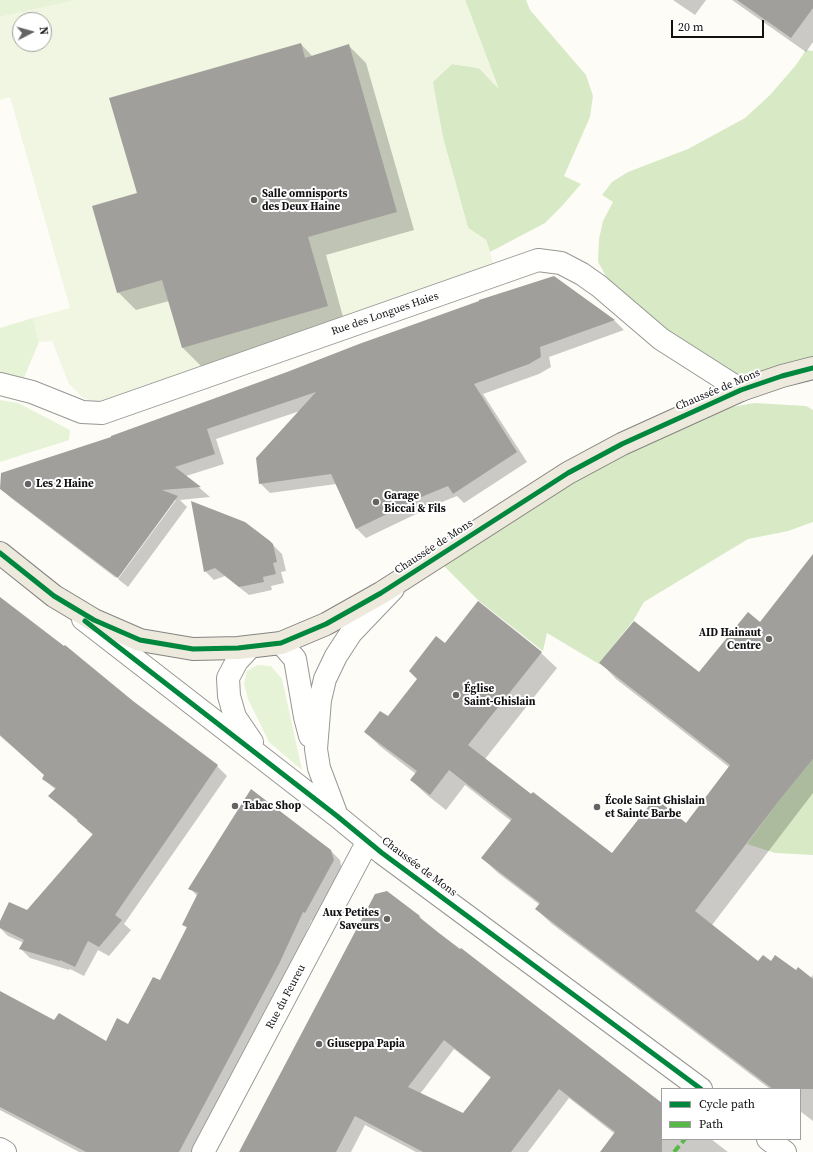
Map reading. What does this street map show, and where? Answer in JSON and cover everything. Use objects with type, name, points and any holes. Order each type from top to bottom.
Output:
[{"type":"main road","name":"Chaussée de Mons","points":[[0,554],[54,596],[94,620],[140,640],[193,649],[250,647],[281,643],[326,624],[403,579],[568,473],[622,444],[741,390],[782,376],[813,368]]},
{"type":"street","name":"Rue des Longues Haies","points":[[0,384],[32,392],[82,412],[102,413],[538,260],[561,263],[582,274],[599,286],[661,339],[741,390]]},
{"type":"street","name":"Chaussée de Mons","points":[[318,768],[316,749],[318,722],[320,700],[325,679],[336,656],[351,634],[403,579]]},
{"type":"street","name":"Chaussée de Mons","points":[[54,596],[337,816],[382,853],[700,1088]]},
{"type":"street","name":"Chaussée de Mons","points":[[281,643],[296,659],[305,717],[318,768],[337,816]]},
{"type":"street","points":[[250,647],[237,661],[228,678],[229,696],[235,717],[262,758]]},
{"type":"street","name":"Rue du Feureu","points":[[203,1152],[368,841]]},
{"type":"street","points":[[769,1140],[785,1152]]},
{"type":"street","points":[[0,1149],[5,1152]]},
{"type":"green space","points":[[0,0],[77,0],[23,12],[12,12],[12,14],[0,17]]},
{"type":"green space","points":[[77,0],[465,0],[499,89],[479,68],[452,64],[433,82],[443,138],[468,228],[486,240],[497,275],[101,404],[83,398],[69,384],[52,341],[39,342],[33,318],[70,308],[10,97],[0,100],[0,17],[12,14],[12,52],[52,52],[52,12],[23,12]]},
{"type":"green space","points":[[465,0],[526,0],[530,10],[586,75],[593,96],[590,117],[564,176],[581,184],[545,223],[490,252],[486,240],[468,228],[443,138],[432,82],[452,64],[479,68],[498,88]]},
{"type":"green space","points":[[806,50],[813,51],[813,368],[741,390],[599,286],[607,278],[598,262],[599,239],[603,221],[613,202],[602,195],[612,182],[628,172],[688,149],[745,118],[770,95],[796,65]]},
{"type":"green space","points":[[33,318],[39,342],[23,380],[0,384],[0,328]]},
{"type":"green space","points":[[0,400],[18,403],[70,430],[69,440],[0,462]]},
{"type":"green space","points":[[754,403],[806,406],[813,410],[813,522],[788,531],[748,539],[644,602],[633,621],[599,664],[547,633],[543,651],[479,601],[436,558],[683,416]]},
{"type":"green space","points":[[257,665],[271,666],[282,679],[302,770],[269,742],[248,699],[244,684],[247,671]]},
{"type":"green space","points":[[813,759],[813,855],[775,853],[747,844],[778,802]]},
{"type":"building","points":[[737,0],[813,0],[813,8],[791,38]]},
{"type":"building","name":"Salle omnisports des Deux Haine","points":[[301,43],[305,58],[349,44],[397,212],[308,237],[328,306],[182,348],[162,280],[117,293],[92,206],[137,193],[109,98]]},
{"type":"building","points":[[554,276],[615,320],[540,347],[541,357],[529,364],[474,384],[517,452],[453,494],[448,486],[356,529],[331,474],[259,484],[256,458],[316,392],[207,429],[215,454],[175,467],[201,487],[162,490],[178,496],[118,578],[0,489],[1,473],[111,437],[479,300]]},
{"type":"building","points":[[191,501],[245,522],[270,541],[273,544],[277,562],[273,563],[276,574],[263,577],[264,582],[239,587],[215,568],[204,572]]},
{"type":"building","points":[[813,554],[813,759],[778,802],[695,911],[758,961],[763,955],[771,961],[775,955],[796,970],[798,967],[813,979],[813,1089],[772,1088],[535,909],[540,903],[481,858],[512,819],[449,770],[430,795],[410,780],[417,771],[364,732],[380,711],[388,716],[417,679],[409,671],[436,636],[445,643],[478,601],[542,652],[468,745],[531,794],[533,792],[612,853],[655,798],[686,823],[730,765],[599,663],[634,621],[699,672],[748,612],[760,622]]},
{"type":"building","points":[[0,597],[64,646],[65,645],[133,701],[218,765],[115,915],[122,920],[99,947],[88,941],[75,967],[60,960],[19,949],[24,940],[0,928],[0,921],[9,902],[27,910],[93,834],[48,796],[56,788],[42,779],[44,775],[0,735]]},
{"type":"building","points":[[251,789],[331,850],[334,860],[305,913],[303,912],[279,964],[179,1152],[86,1152],[0,1107],[0,991],[54,1020],[59,1013],[106,1041],[117,1018],[128,1024],[153,977],[160,980],[187,927],[182,925],[198,893],[188,889]]},
{"type":"building","points":[[387,891],[420,916],[419,917],[439,933],[460,949],[461,948],[661,1102],[662,1152],[600,1152],[615,1132],[559,1089],[511,1152],[423,1152],[355,1116],[336,1152],[239,1152],[375,894]],"holes":[[[444,1040],[491,1077],[463,1113],[408,1087]]]},
{"type":"marked path","points":[[674,1152],[684,1140]]},
{"type":"cycle path","points":[[0,553],[54,596],[94,620],[140,640],[193,649],[238,648],[281,643],[326,624],[381,593],[568,473],[622,444],[741,390],[782,376],[813,368]]},
{"type":"cycle path","points":[[85,621],[337,816],[382,853],[700,1088]]},
{"type":"place","name":"Salle omnisports des Deux Haine","points":[[254,200]]},
{"type":"place","name":"Les 2 Haine","points":[[28,484]]},
{"type":"place","name":"Garage Biccai & Fils","points":[[376,502]]},
{"type":"place","name":"AID Hainaut Centre","points":[[769,639]]},
{"type":"place","name":"Église Saint-Ghislain","points":[[456,695]]},
{"type":"place","name":"Tabac Shop","points":[[235,806]]},
{"type":"place","name":"École Saint Ghislain et Sainte Barbe","points":[[597,807]]},
{"type":"place","name":"Aux Petites Saveurs","points":[[387,919]]},
{"type":"place","name":"Giuseppa Papia","points":[[319,1044]]}]
